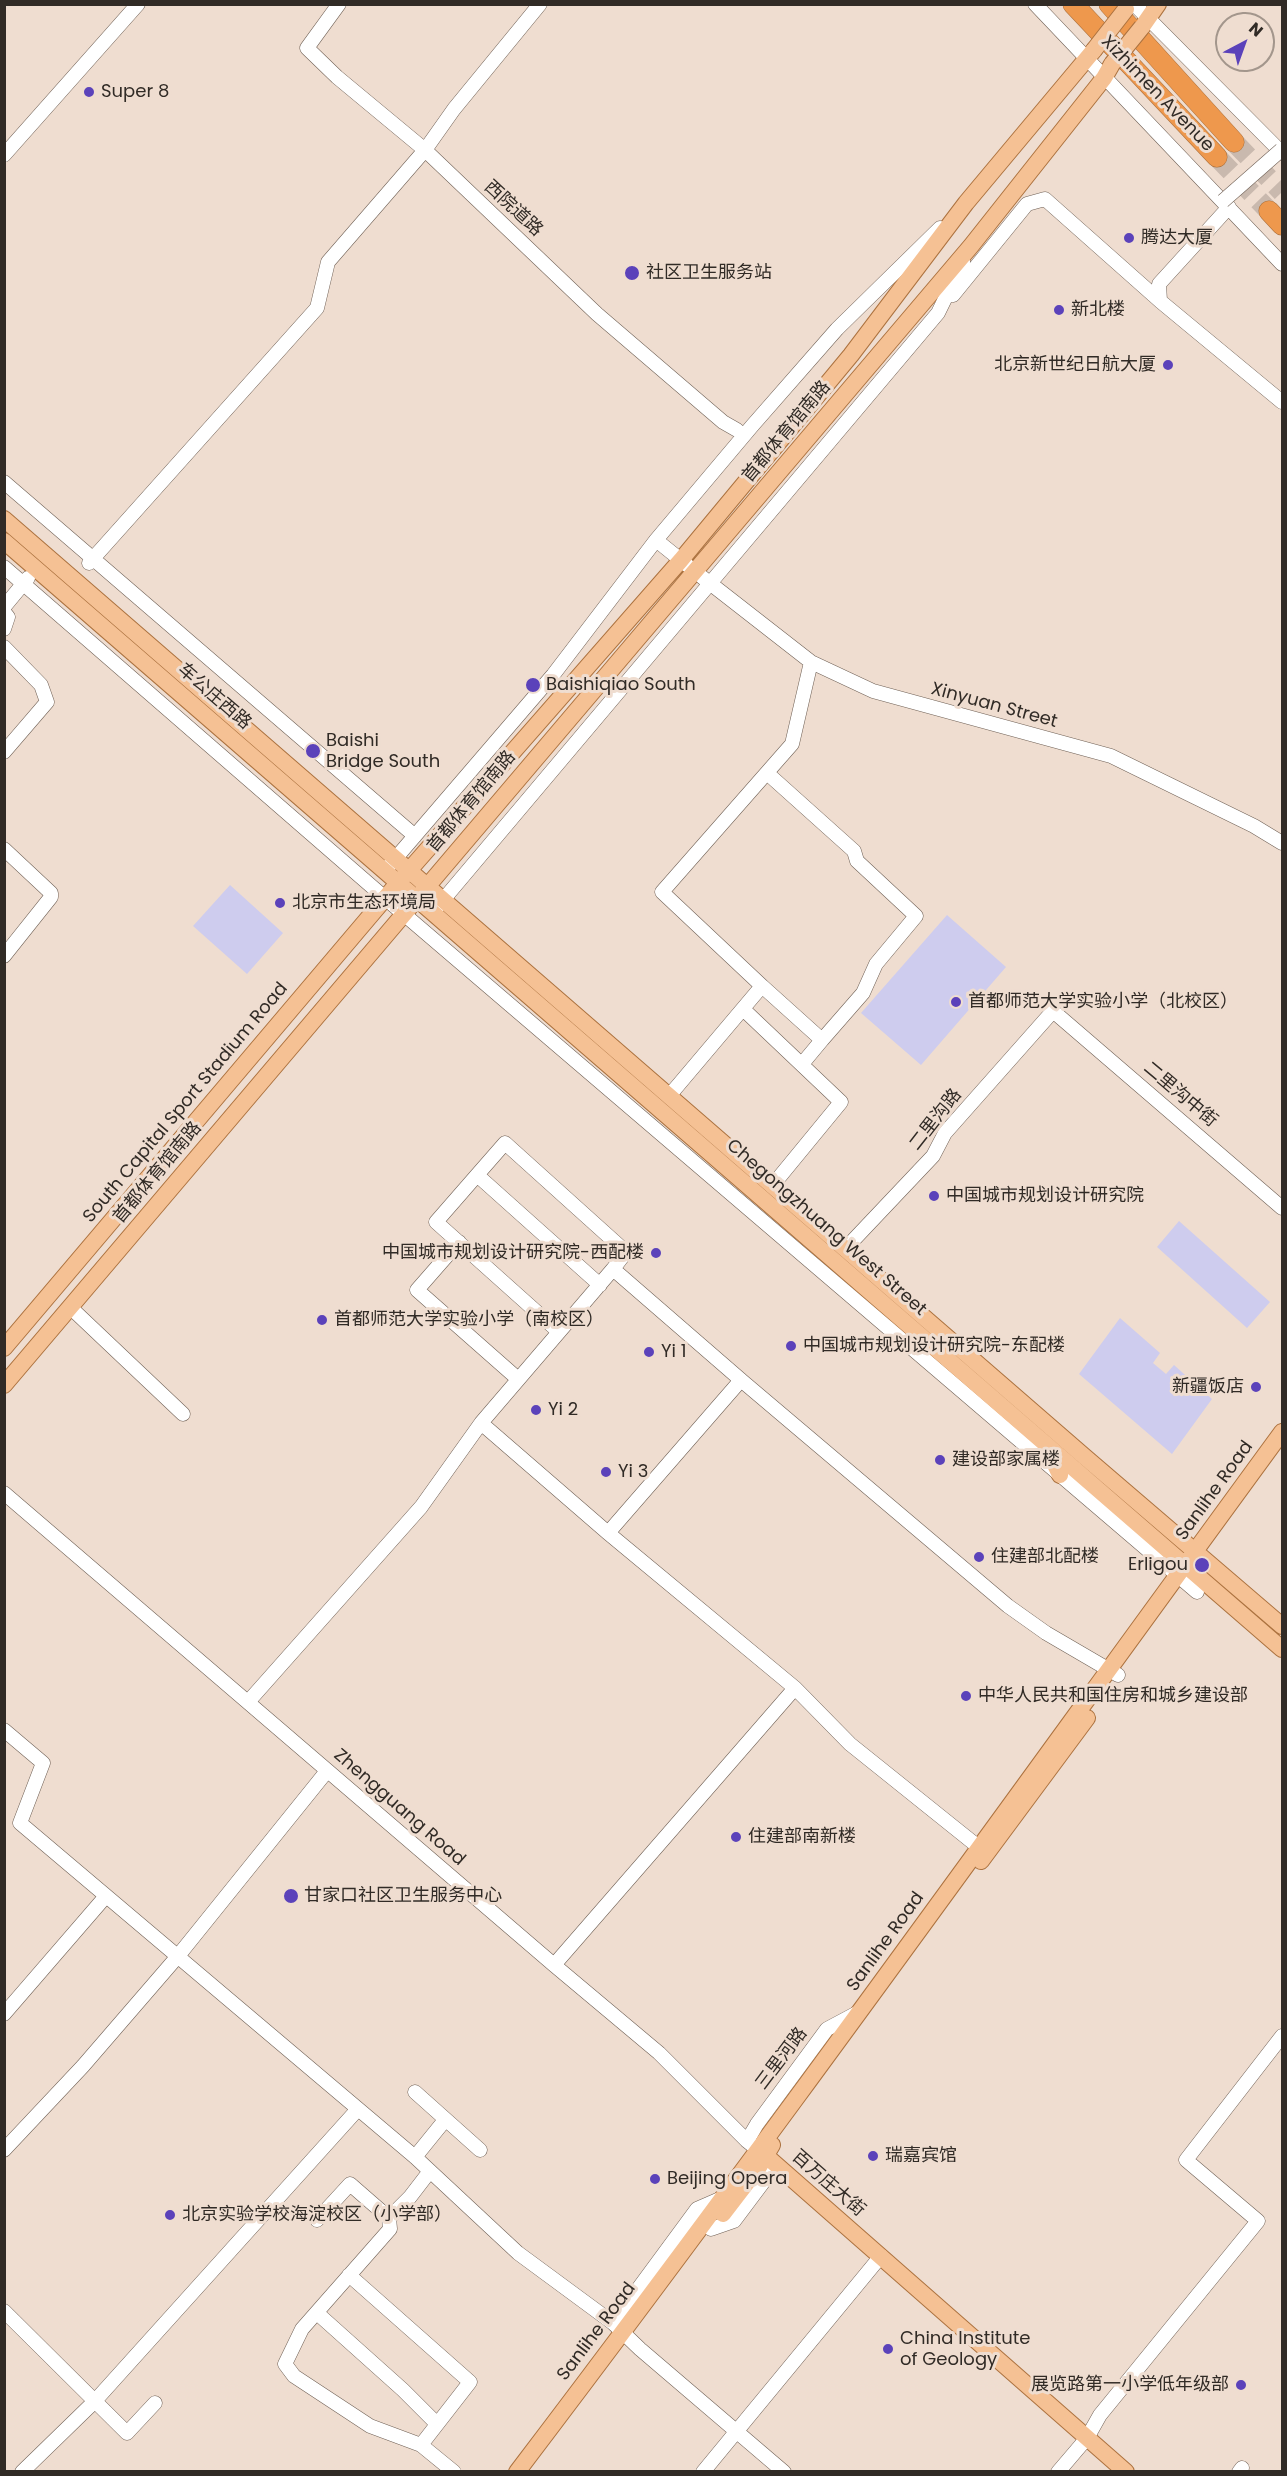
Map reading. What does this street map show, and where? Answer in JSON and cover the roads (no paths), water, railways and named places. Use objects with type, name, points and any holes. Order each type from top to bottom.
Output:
[{"type":"highway","name":"Xizhimen Avenue","points":[[1073,4],[1092,47],[1217,156]]},
{"type":"highway","name":"Xizhimen Avenue","points":[[1122,6],[1234,142]]},
{"type":"highway","points":[[1269,211],[1282,225]]},
{"type":"main road","name":"首都体育馆南路","points":[[4,1385],[970,246],[1158,4]]},
{"type":"main road","name":"首都体育馆南路","points":[[404,877],[681,560],[851,355],[966,203],[1092,47],[1122,6]]},
{"type":"main road","points":[[4,519],[42,562],[438,906]]},
{"type":"main road","points":[[4,541],[42,562]]},
{"type":"main road","name":"South Capital Sport Stadium Road","points":[[4,1348],[404,877]]},
{"type":"main road","name":"Chegongzhuang West Street","points":[[438,906],[669,1096],[845,1249],[1192,1571]]},
{"type":"main road","name":"Chegongzhuang West Street","points":[[438,906],[1045,1444],[1192,1571]]},
{"type":"main road","name":"Sanlihe Road","points":[[1192,1571],[1282,1432]]},
{"type":"main road","points":[[1045,1444],[1060,1475]]},
{"type":"main road","name":"Sanlihe Road","points":[[530,2472],[622,2330],[711,2229],[759,2167],[762,2152],[978,1847],[1282,1451]]},
{"type":"main road","points":[[1192,1571],[1282,1626]]},
{"type":"main road","points":[[1192,1571],[1282,1649]]},
{"type":"main road","name":"Sanlihe Road","points":[[517,2472],[720,2199],[762,2152],[978,1847]]},
{"type":"main road","points":[[762,2152],[1126,2472]]},
{"type":"street","points":[[4,155],[138,4]]},
{"type":"street","name":"西院道路","points":[[339,4],[307,48],[337,77],[424,150],[597,314],[723,422],[737,430]]},
{"type":"street","points":[[91,561],[317,308],[328,262],[424,150],[454,109],[540,4]]},
{"type":"street","points":[[1035,4],[1092,47],[1108,71],[1282,264]]},
{"type":"street","points":[[1122,6],[1145,23],[1282,152],[1226,204],[1160,284],[1160,301]]},
{"type":"street","points":[[938,312],[1027,204],[1045,199],[1160,301],[1282,402]]},
{"type":"street","name":"首都体育馆南路","points":[[390,865],[553,675],[656,540],[837,329],[966,203]]},
{"type":"street","name":"首都体育馆南路","points":[[438,906],[938,312],[970,246]]},
{"type":"street","points":[[4,482],[91,561],[415,836]]},
{"type":"street","name":"Xinyuan Street","points":[[656,540],[812,662],[873,691],[1111,756],[1254,826],[1282,843]]},
{"type":"street","points":[[4,607],[42,562]]},
{"type":"street","points":[[4,567],[385,898],[1060,1475],[1192,1571]]},
{"type":"street","points":[[4,612],[8,617],[4,629]]},
{"type":"street","points":[[4,647],[41,685],[47,702],[7,742]]},
{"type":"street","points":[[812,662],[792,744],[662,892],[822,1041]]},
{"type":"street","points":[[766,773],[854,851],[857,861],[916,915],[876,964],[863,993],[802,1064]]},
{"type":"street","points":[[4,849],[38,878],[51,893],[51,897],[4,956]]},
{"type":"street","points":[[669,1096],[762,986]]},
{"type":"street","points":[[743,1009],[841,1102],[772,1186]]},
{"type":"street","name":"二里沟中街","points":[[1053,1011],[1282,1208]]},
{"type":"street","name":"二里沟路","points":[[845,1249],[933,1155],[945,1133],[1053,1011]]},
{"type":"street","points":[[248,1702],[421,1507],[481,1422],[600,1285],[626,1252],[505,1143],[436,1221],[559,1332]]},
{"type":"street","points":[[477,1175],[600,1285]]},
{"type":"street","points":[[459,1242],[417,1290],[518,1379]]},
{"type":"street","points":[[613,1269],[1008,1606],[1046,1633],[1114,1672]]},
{"type":"street","points":[[70,1307],[183,1414]]},
{"type":"street","points":[[608,1533],[741,1380]]},
{"type":"street","points":[[481,1422],[608,1533],[795,1688],[850,1744],[978,1847]]},
{"type":"street","name":"Zhengguang Road","points":[[4,1493],[659,2053],[762,2152]]},
{"type":"street","points":[[554,1965],[795,1688]]},
{"type":"street","points":[[4,1730],[43,1763],[20,1823],[414,2157],[518,2253],[622,2330],[640,2349],[784,2472]]},
{"type":"street","points":[[4,2150],[83,2066],[178,1956],[327,1771]]},
{"type":"street","points":[[4,2014],[106,1896]]},
{"type":"street","points":[[1058,2472],[1087,2438],[1100,2415],[1258,2221],[1186,2160],[1282,2036]]},
{"type":"street","points":[[416,2092],[480,2150]]},
{"type":"street","points":[[22,2472],[94,2402],[358,2109]]},
{"type":"street","points":[[414,2157],[445,2120]]},
{"type":"street","points":[[389,2218],[410,2197],[430,2171]]},
{"type":"street","points":[[317,2220],[350,2184],[389,2218],[390,2229],[302,2329],[285,2364],[294,2376],[370,2426],[421,2445],[454,2472]]},
{"type":"street","points":[[703,2472],[881,2256]]},
{"type":"street","points":[[350,2275],[470,2382],[421,2445]]},
{"type":"street","points":[[4,2311],[127,2433],[155,2403]]},
{"type":"street","points":[[317,2313],[403,2390],[437,2424]]},
{"type":"tunnel","points":[[1234,142],[1282,192]]},
{"type":"tunnel","points":[[1217,157],[1269,211]]},
{"type":"place","name":"Super 8","points":[[89,92]]},
{"type":"place","name":"腾达大厦","points":[[1129,238]]},
{"type":"place","name":"社区卫生服务站","points":[[632,273]]},
{"type":"place","name":"新北楼","points":[[1059,310]]},
{"type":"place","name":"北京新世纪日航大厦","points":[[1168,365]]},
{"type":"place","name":"Baishiqiao South","points":[[533,685]]},
{"type":"place","name":"Baishi Bridge South","points":[[313,751]]},
{"type":"place","name":"北京市生态环境局","points":[[280,903]]},
{"type":"place","name":"首都师范大学实验小学（北校区）","points":[[956,1002]]},
{"type":"place","name":"中国城市规划设计研究院","points":[[934,1196]]},
{"type":"place","name":"中国城市规划设计研究院-西配楼","points":[[656,1253]]},
{"type":"place","name":"首都师范大学实验小学（南校区）","points":[[322,1320]]},
{"type":"place","name":"中国城市规划设计研究院-东配楼","points":[[791,1346]]},
{"type":"place","name":"Yi 1","points":[[649,1352]]},
{"type":"place","name":"新疆饭店","points":[[1256,1387]]},
{"type":"place","name":"Yi 2","points":[[536,1410]]},
{"type":"place","name":"建设部家属楼","points":[[940,1460]]},
{"type":"place","name":"Yi 3","points":[[606,1472]]},
{"type":"place","name":"住建部北配楼","points":[[979,1557]]},
{"type":"place","name":"Erligou","points":[[1202,1565]]},
{"type":"place","name":"中华人民共和国住房和城乡建设部","points":[[966,1696]]},
{"type":"place","name":"住建部南新楼","points":[[736,1837]]},
{"type":"place","name":"甘家口社区卫生服务中心","points":[[291,1896]]},
{"type":"place","name":"瑞嘉宾馆","points":[[873,2156]]},
{"type":"place","name":"Beijing Opera","points":[[655,2179]]},
{"type":"place","name":"北京实验学校海淀校区（小学部）","points":[[170,2215]]},
{"type":"place","name":"China Institute of Geology","points":[[888,2349]]},
{"type":"place","name":"展览路第一小学低年级部","points":[[1241,2385]]}]
